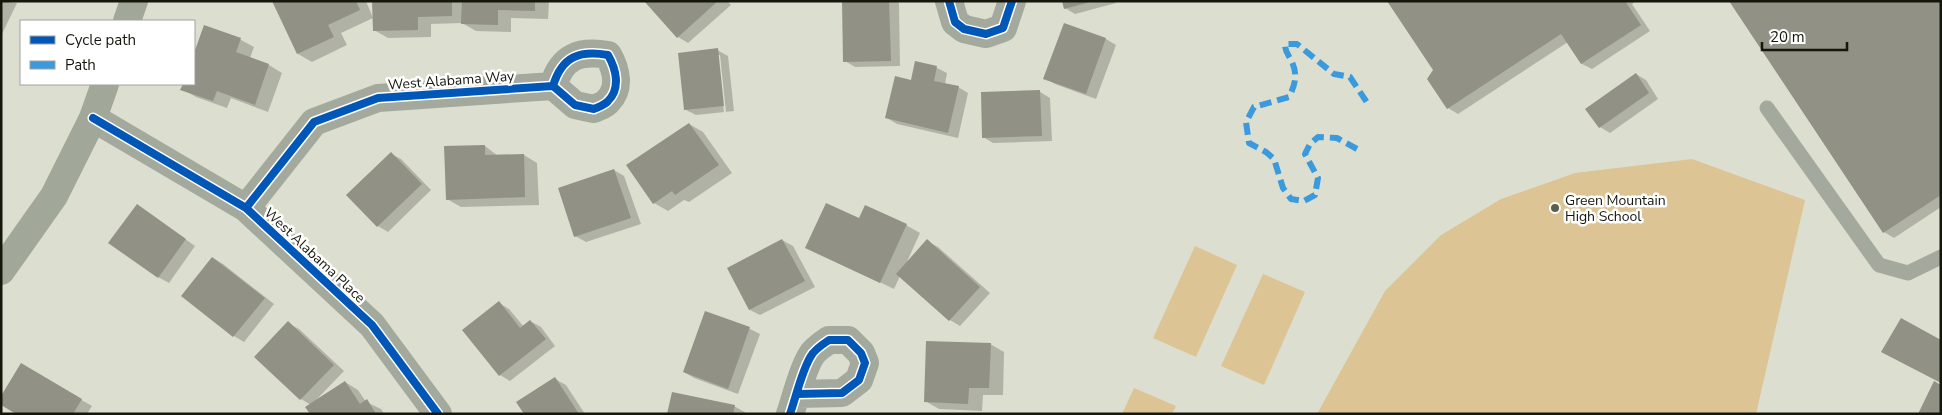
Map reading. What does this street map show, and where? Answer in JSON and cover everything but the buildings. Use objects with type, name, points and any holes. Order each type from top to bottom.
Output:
[{"type":"street","points":[[127,20],[134,1]]},
{"type":"street","points":[[949,1],[955,22],[964,29],[986,34],[1003,28],[1012,1]]},
{"type":"street","points":[[1,271],[54,196],[93,118],[105,85]]},
{"type":"street","name":"West Alabama Way","points":[[246,208],[314,122],[378,98],[553,86]]},
{"type":"street","name":"West Alabama Place","points":[[93,118],[246,208],[372,325],[438,414]]},
{"type":"lane","points":[[1768,108],[1879,265],[1908,273],[1941,258]]},
{"type":"shaded area","points":[[1692,159],[1805,200],[1756,414],[1317,414],[1385,291],[1441,235],[1501,199],[1575,173]]},
{"type":"shaded area","points":[[1195,246],[1237,265],[1196,357],[1153,338]]},
{"type":"shaded area","points":[[1263,274],[1305,292],[1264,385],[1221,366]]},
{"type":"shaded area","points":[[1134,388],[1176,406],[1172,414],[1122,414]]},
{"type":"marked path","points":[[1357,149],[1337,138],[1318,137],[1310,144],[1305,154],[1318,178],[1315,195],[1304,201],[1291,199],[1283,188],[1274,159],[1266,152],[1249,143],[1246,122],[1254,107],[1289,97],[1295,76],[1294,67],[1286,52],[1285,44],[1297,44],[1334,74],[1350,77],[1368,104]]},
{"type":"cycle path","points":[[949,1],[955,22],[964,29],[986,34],[1003,28],[1012,1]]},
{"type":"cycle path","points":[[246,208],[314,122],[378,98],[553,86],[575,105],[594,109],[605,104],[612,96],[616,84],[615,72],[608,55],[581,55],[573,57],[561,68],[553,86]]},
{"type":"cycle path","points":[[93,118],[246,208],[372,325],[438,414]]},
{"type":"cycle path","points":[[790,414],[808,362],[812,354],[819,347],[829,340],[848,340],[861,353],[865,363],[859,380],[842,393],[797,394]]},
{"type":"place","name":"Green Mountain High School","points":[[1555,208]]}]
